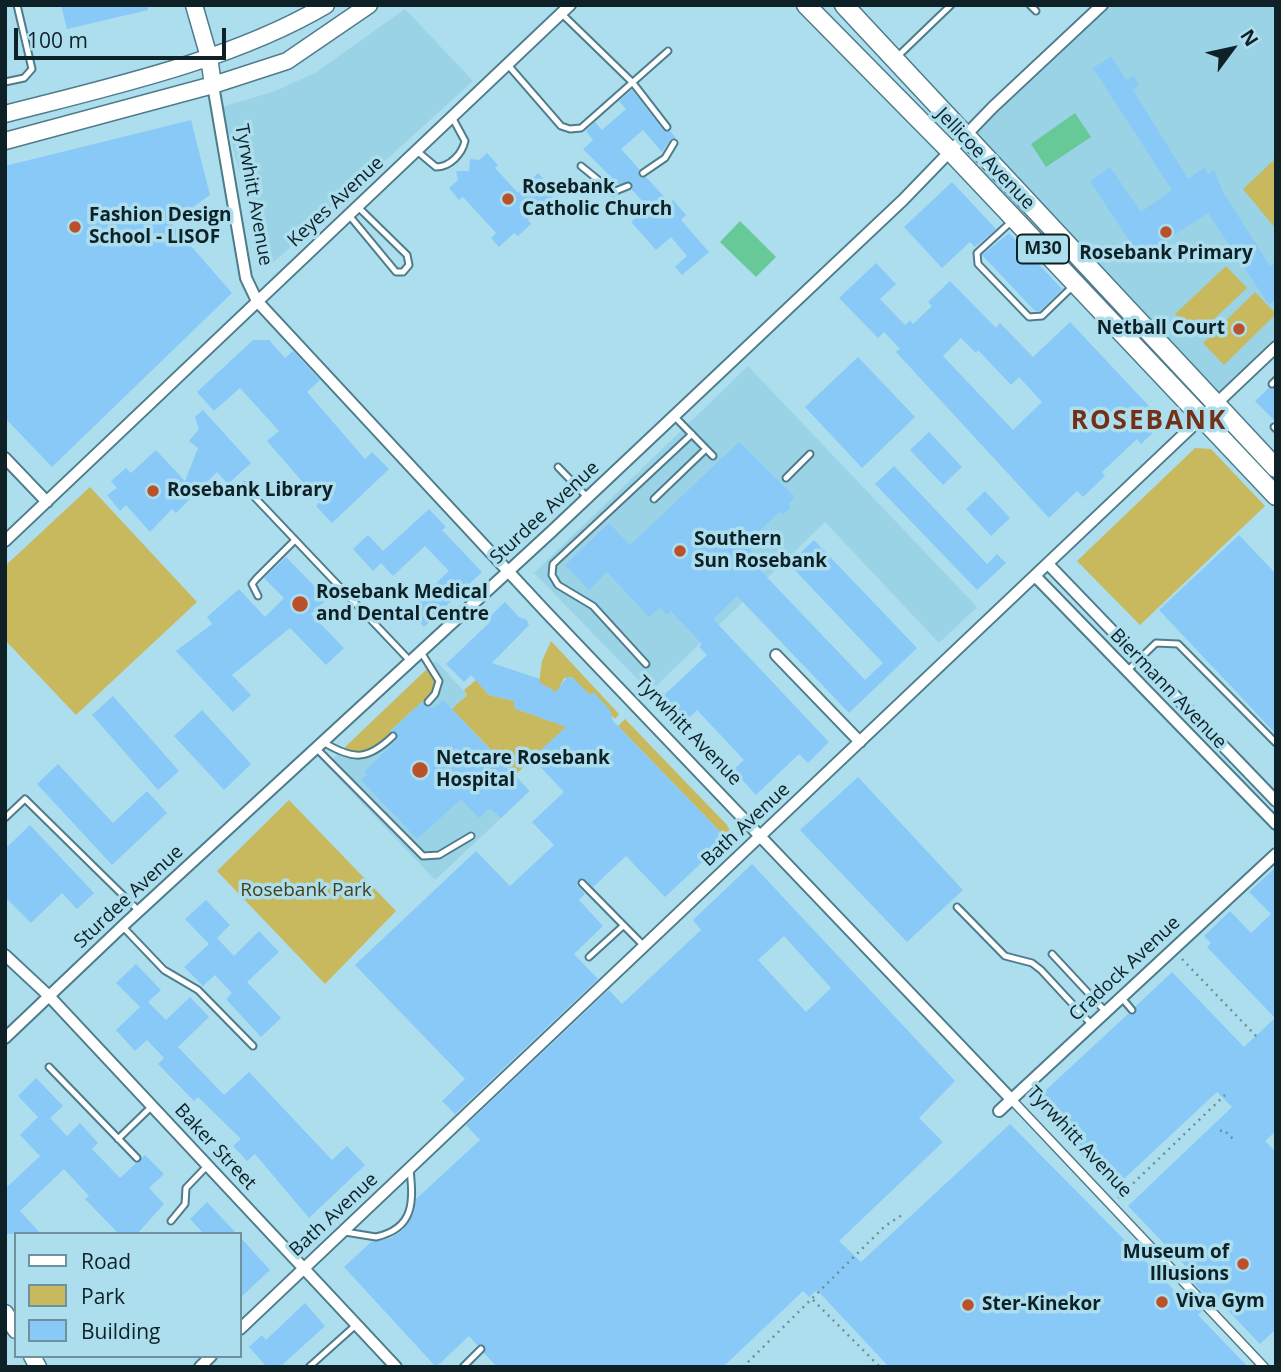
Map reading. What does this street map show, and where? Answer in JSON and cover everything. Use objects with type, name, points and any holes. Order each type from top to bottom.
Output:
[{"type":"main road","name":"Tyrwhitt Avenue","points":[[194,5],[209,57],[213,85]]},
{"type":"main road","points":[[5,114],[209,57],[269,36],[326,5]]},
{"type":"main road","points":[[5,141],[213,85],[287,61],[369,5]]},
{"type":"main road","name":"Jellicoe Avenue","points":[[806,5],[951,152],[1276,496]]},
{"type":"main road","name":"Jellicoe Avenue","points":[[844,5],[1276,468]]},
{"type":"street","name":"Sturdee Avenue","points":[[5,1038],[122,926],[588,498],[1102,5]]},
{"type":"street","name":"Keyes Avenue","points":[[5,541],[566,9]]},
{"type":"street","name":"Tyrwhitt Avenue","points":[[213,85],[246,278],[257,302],[508,572],[1264,1367]]},
{"type":"street","name":"Bath Avenue","points":[[242,1327],[1276,347]]},
{"type":"street","points":[[5,458],[47,502]]},
{"type":"street","name":"Biermann Avenue","points":[[1048,564],[1276,801]]},
{"type":"street","name":"Biermann Avenue","points":[[1036,577],[1276,824]]},
{"type":"street","points":[[776,655],[860,742]]},
{"type":"street","points":[[1171,718],[1183,706]]},
{"type":"street","name":"Cradock Avenue","points":[[999,1111],[1276,854]]},
{"type":"street","name":"Baker Street","points":[[5,955],[49,996],[396,1367]]},
{"type":"lane","points":[[5,82],[24,78],[32,69],[17,5]]},
{"type":"lane","points":[[895,60],[951,5]]},
{"type":"lane","points":[[1030,5],[1036,11]]},
{"type":"lane","points":[[566,9],[633,83],[667,127]]},
{"type":"lane","points":[[508,65],[561,126],[570,129],[581,128],[668,51]]},
{"type":"lane","points":[[417,151],[436,167],[447,164],[456,156],[465,141],[452,117]]},
{"type":"lane","points":[[643,173],[665,158],[674,143]]},
{"type":"lane","points":[[581,166],[613,192],[628,186]]},
{"type":"lane","points":[[352,210],[407,255],[410,265],[403,272],[396,272],[352,210]]},
{"type":"lane","points":[[1014,219],[978,253],[978,264],[986,273],[1029,317],[1036,318],[1075,284]]},
{"type":"lane","points":[[674,416],[713,456]]},
{"type":"lane","points":[[646,664],[593,606],[558,585],[552,575],[553,564],[692,434]]},
{"type":"lane","points":[[654,499],[706,449]]},
{"type":"lane","points":[[786,478],[810,454]]},
{"type":"lane","points":[[558,467],[588,498]]},
{"type":"lane","points":[[244,486],[411,662]]},
{"type":"lane","points":[[258,596],[252,584],[295,540]]},
{"type":"lane","points":[[1126,670],[1156,643],[1178,644],[1276,743]]},
{"type":"lane","points":[[421,652],[439,681],[435,694],[428,702]]},
{"type":"lane","points":[[320,745],[342,754],[362,756],[377,749],[393,736]]},
{"type":"lane","points":[[320,745],[423,856],[439,855],[471,836]]},
{"type":"lane","points":[[5,818],[25,799],[139,911]]},
{"type":"lane","points":[[582,883],[644,946]]},
{"type":"lane","points":[[957,907],[1005,956],[1032,963],[1041,970],[1091,1024]]},
{"type":"lane","points":[[122,926],[164,970],[198,990],[253,1046]]},
{"type":"lane","points":[[589,957],[623,926]]},
{"type":"lane","points":[[1052,954],[1105,1012]]},
{"type":"lane","points":[[1121,997],[1132,1010]]},
{"type":"lane","points":[[49,1067],[137,1158]]},
{"type":"lane","points":[[118,1139],[152,1106]]},
{"type":"lane","points":[[171,1221],[185,1204],[186,1188],[208,1165]]},
{"type":"lane","points":[[343,1231],[376,1237],[399,1226],[411,1212],[413,1202],[410,1168]]},
{"type":"lane","points":[[309,1367],[356,1324]]},
{"type":"lane","points":[[463,1367],[481,1349]]},
{"type":"path","points":[[1173,949],[1257,1037]]},
{"type":"path","points":[[1110,1206],[1225,1095]]},
{"type":"path","points":[[1220,1131],[1224,1130],[1236,1142]]},
{"type":"path","points":[[743,1367],[885,1226],[905,1213]]},
{"type":"path","points":[[825,1288],[833,1289]]},
{"type":"path","points":[[813,1300],[880,1367]]},
{"type":"shaded area","name":"Rosebank Primary","points":[[1106,5],[1276,5],[1276,347],[1215,405],[967,137]]},
{"type":"shaded area","points":[[405,9],[473,81],[266,269],[222,107],[275,91],[315,73]]},
{"type":"shaded area","points":[[1075,113],[1091,137],[1046,167],[1031,144]]},
{"type":"shaded area","points":[[740,221],[776,257],[756,277],[720,242]]},
{"type":"shaded area","points":[[748,366],[977,607],[939,643],[825,522],[650,692],[534,573]]},
{"type":"shaded area","name":"Netcare Rosebank Hospital","points":[[436,661],[467,694],[453,709],[530,791],[435,880],[326,765]]},
{"type":"green space","points":[[1276,158],[1276,229],[1243,189]]},
{"type":"green space","name":"Netball Court","points":[[1226,266],[1247,288],[1196,336],[1175,314]]},
{"type":"green space","name":"Netball Court","points":[[1255,292],[1276,314],[1224,365],[1203,343]]},
{"type":"green space","points":[[1195,448],[1211,449],[1265,506],[1140,625],[1077,561]]},
{"type":"green space","points":[[90,487],[197,602],[76,715],[5,640],[5,566]]},
{"type":"green space","points":[[551,641],[619,714],[615,719],[571,677],[564,678],[557,693],[539,683],[542,661]]},
{"type":"green space","points":[[428,668],[436,674],[438,688],[428,702],[425,699],[390,731],[393,736],[369,754],[342,753],[343,749]]},
{"type":"green space","points":[[476,680],[489,695],[514,701],[514,708],[550,721],[577,717],[515,775],[452,709],[467,695],[464,690]]},
{"type":"green space","points":[[625,719],[727,825],[730,831],[727,839],[618,726]]},
{"type":"green space","name":"Rosebank Park","points":[[289,800],[396,911],[325,984],[217,871]]},
{"type":"building","points":[[61,5],[147,5],[148,10],[67,29]]},
{"type":"building","points":[[1111,56],[1126,80],[1134,76],[1139,85],[1133,90],[1188,179],[1205,167],[1208,175],[1214,170],[1223,192],[1270,266],[1276,262],[1276,300],[1269,305],[1208,213],[1140,257],[1090,181],[1110,167],[1141,212],[1172,190],[1093,68]]},
{"type":"building","points":[[632,90],[663,130],[670,131],[676,138],[670,140],[662,152],[643,130],[621,149],[639,169],[639,176],[646,177],[670,203],[673,200],[686,215],[681,220],[709,252],[682,275],[675,267],[687,256],[671,237],[656,250],[631,222],[648,207],[632,190],[632,182],[618,184],[583,149],[593,140],[586,131],[595,122],[602,130],[626,109],[619,101]]},
{"type":"building","points":[[191,120],[210,195],[171,223],[232,293],[52,467],[5,418],[5,166]]},
{"type":"building","name":"Rosebank Catholic Church","points":[[487,153],[498,165],[495,168],[518,193],[538,173],[557,193],[528,220],[531,224],[518,236],[514,233],[499,247],[491,238],[496,233],[463,197],[459,200],[449,188],[458,180],[456,171],[469,171],[470,159],[479,160]]},
{"type":"building","points":[[952,182],[996,229],[975,247],[970,242],[942,268],[904,227]]},
{"type":"building","points":[[1009,233],[1062,289],[1040,311],[1035,311],[982,255]]},
{"type":"building","points":[[876,263],[896,284],[880,299],[905,325],[910,320],[913,324],[932,306],[928,302],[950,281],[996,328],[1000,323],[1033,357],[1070,322],[1164,422],[1141,444],[1137,439],[1102,472],[1105,476],[1083,497],[1077,491],[1049,518],[896,352],[900,349],[884,332],[878,338],[839,298]],"holes":[[[961,338],[976,353],[978,350],[1011,385],[1019,377],[1042,402],[1013,430],[943,356]]]},
{"type":"building","points":[[253,340],[269,340],[285,358],[293,351],[320,380],[307,392],[365,459],[372,452],[389,469],[332,523],[316,506],[320,502],[267,441],[279,431],[240,388],[214,411],[197,392]]},
{"type":"building","points":[[858,357],[915,417],[862,468],[805,407]]},
{"type":"building","points":[[1269,388],[1276,388],[1276,422],[1255,401]]},
{"type":"building","points":[[203,410],[251,463],[228,484],[217,472],[176,513],[172,509],[150,532],[126,505],[120,511],[107,495],[117,488],[111,481],[126,468],[131,473],[156,450],[185,481],[198,448],[189,441],[199,429],[195,417]]},
{"type":"building","points":[[929,432],[962,467],[943,485],[910,450]]},
{"type":"building","points":[[739,442],[795,497],[788,504],[791,507],[783,515],[779,512],[745,545],[765,565],[760,570],[865,680],[883,663],[789,564],[814,540],[917,648],[849,713],[737,596],[713,619],[829,742],[808,763],[799,754],[756,795],[733,770],[744,760],[697,710],[686,721],[663,696],[707,655],[699,647],[702,644],[671,611],[667,615],[660,607],[649,617],[607,572],[589,590],[565,565],[609,523],[630,545]]},
{"type":"building","points":[[894,466],[987,564],[997,554],[1006,563],[977,590],[875,484]]},
{"type":"building","points":[[985,491],[1010,518],[991,536],[966,509]]},
{"type":"building","points":[[429,509],[446,527],[442,530],[482,572],[424,627],[408,610],[449,571],[425,546],[393,576],[381,563],[373,571],[353,549],[368,535],[383,551]]},
{"type":"building","points":[[1239,535],[1276,574],[1276,734],[1159,610]]},
{"type":"building","points":[[286,557],[327,599],[311,614],[344,648],[326,665],[290,628],[232,675],[251,695],[233,712],[176,651],[212,624],[207,617],[239,589],[265,617],[284,598],[264,578]]},
{"type":"building","points":[[505,602],[519,617],[527,620],[529,625],[492,663],[540,679],[539,682],[556,692],[567,677],[573,678],[590,695],[593,692],[610,710],[613,721],[727,839],[665,897],[626,856],[593,887],[584,878],[578,880],[577,885],[585,894],[579,900],[603,926],[574,954],[598,979],[455,1114],[442,1101],[465,1079],[355,965],[476,851],[510,886],[554,845],[532,822],[564,792],[532,758],[566,727],[514,708],[514,701],[489,695],[471,675],[464,682],[446,664],[489,623],[486,620]]},
{"type":"building","points":[[113,696],[179,771],[158,790],[92,715]]},
{"type":"building","points":[[443,700],[529,791],[501,818],[490,808],[479,818],[461,799],[417,839],[361,780],[367,775],[364,772],[397,740],[397,733],[390,732],[423,701],[425,706],[434,708]]},
{"type":"building","points":[[202,710],[251,764],[224,790],[174,736]]},
{"type":"building","points":[[58,764],[113,823],[147,791],[167,813],[112,865],[37,784]]},
{"type":"building","points":[[858,777],[963,890],[907,942],[800,830]]},
{"type":"building","points":[[30,825],[94,893],[77,909],[62,893],[31,923],[5,897],[5,849]]},
{"type":"building","points":[[752,864],[955,1081],[919,1118],[943,1142],[839,1241],[861,1262],[1010,1124],[1179,1295],[1183,1291],[1202,1311],[1198,1315],[1248,1367],[889,1367],[817,1290],[809,1297],[803,1291],[723,1367],[497,1367],[484,1353],[485,1346],[477,1345],[469,1336],[436,1367],[344,1267],[371,1242],[391,1238],[403,1230],[414,1213],[416,1199],[480,1140],[466,1125],[609,990],[622,1004],[701,930],[693,920]],"holes":[[[784,936],[831,988],[806,1012],[758,960]]]},
{"type":"building","points":[[1276,867],[1276,1131],[1265,1141],[1276,1152],[1276,1329],[1260,1344],[1217,1299],[1212,1303],[1193,1282],[1197,1278],[1128,1206],[1232,1107],[1217,1092],[1113,1189],[1033,1102],[1128,1014],[1136,1013],[1136,1006],[1172,972],[1244,1047],[1275,1018],[1207,947],[1211,943],[1204,936],[1230,911],[1251,933],[1271,914],[1249,892]]},
{"type":"building","points":[[206,900],[230,925],[217,938],[234,956],[259,931],[279,952],[247,982],[281,1018],[261,1037],[226,999],[232,993],[215,975],[203,986],[184,967],[209,944],[185,919]]},
{"type":"building","points":[[136,964],[161,990],[148,1002],[166,1020],[190,997],[209,1017],[178,1047],[224,1095],[249,1072],[332,1160],[347,1146],[365,1165],[309,1218],[255,1154],[247,1161],[233,1146],[241,1139],[198,1097],[194,1101],[158,1064],[164,1058],[147,1040],[135,1051],[116,1030],[140,1007],[116,983]]},
{"type":"building","points":[[36,1078],[63,1106],[50,1118],[67,1136],[80,1123],[98,1143],[92,1149],[120,1178],[145,1155],[164,1174],[149,1188],[164,1204],[139,1232],[117,1232],[85,1199],[89,1196],[64,1169],[20,1211],[39,1232],[5,1234],[5,1189],[40,1156],[20,1135],[38,1117],[18,1096]]},
{"type":"building","points":[[207,1202],[235,1232],[202,1232],[190,1219]]},
{"type":"building","points":[[242,1239],[270,1270],[242,1296]]},
{"type":"building","points":[[305,1303],[325,1326],[280,1367],[267,1367],[249,1347],[262,1335],[266,1340]]},
{"type":"place","name":"Rosebank Catholic Church","points":[[508,199]]},
{"type":"place","name":"Fashion Design School - LISOF","points":[[75,227]]},
{"type":"place","name":"Rosebank Primary","points":[[1166,232]]},
{"type":"place","name":"Netball Court","points":[[1239,329]]},
{"type":"place","name":"Rosebank Library","points":[[153,491]]},
{"type":"place","name":"Southern Sun Rosebank","points":[[680,551]]},
{"type":"place","name":"Rosebank Medical and Dental Centre","points":[[300,604]]},
{"type":"place","name":"Netcare Rosebank Hospital","points":[[420,770]]},
{"type":"place","name":"Museum of Illusions","points":[[1243,1264]]},
{"type":"place","name":"Viva Gym","points":[[1162,1302]]},
{"type":"place","name":"Ster-Kinekor","points":[[968,1305]]},
{"type":"district","name":"ROSEBANK","points":[[1149,422]]}]
